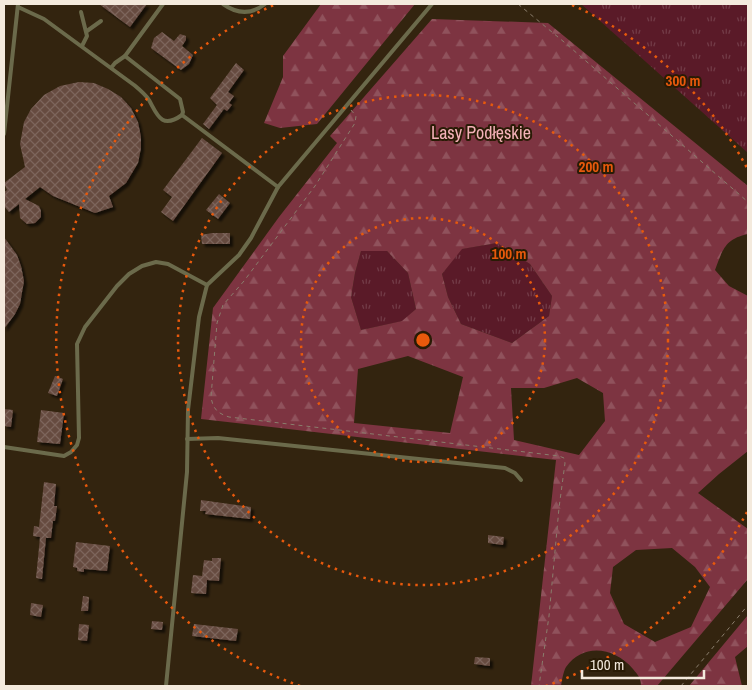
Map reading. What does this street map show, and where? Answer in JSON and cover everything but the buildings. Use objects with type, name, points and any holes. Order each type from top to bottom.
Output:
[{"type":"lane","points":[[111,68],[125,56],[163,4]]},
{"type":"lane","points":[[223,4],[238,12],[246,13],[256,10],[265,4]]},
{"type":"lane","points":[[166,686],[187,472],[188,410],[199,317],[207,285],[239,255],[251,238],[278,187],[432,4]]},
{"type":"lane","points":[[4,134],[18,5],[44,19],[144,93],[157,117],[163,120],[172,120],[182,116]]},
{"type":"lane","points":[[81,12],[87,31],[87,36],[82,46]]},
{"type":"lane","points":[[87,31],[101,21]]},
{"type":"lane","points":[[125,56],[176,94],[183,106],[182,116]]},
{"type":"lane","points":[[4,70],[10,71]]},
{"type":"lane","points":[[182,116],[278,187]]},
{"type":"lane","points":[[4,447],[64,456],[77,445],[79,428],[77,344],[85,327],[98,309],[130,274],[142,266],[156,262],[168,264],[207,285]]},
{"type":"lane","points":[[187,439],[218,438],[505,468],[515,473],[521,480]]},
{"type":"path","points":[[518,4],[748,202]]},
{"type":"path","points":[[347,106],[356,116],[355,124],[315,186],[244,281],[223,305],[217,323],[210,397],[212,406],[218,414],[229,417],[564,458],[549,616],[539,686]]},
{"type":"path","points":[[680,686],[748,605]]},
{"type":"green space","points":[[321,4],[415,4],[317,124],[280,128],[264,123],[283,77],[283,56]]},
{"type":"green space","points":[[581,4],[748,4],[748,153]]},
{"type":"green space","name":"Lasy Podłęskie","points":[[432,19],[548,23],[748,186],[748,234],[734,239],[726,246],[715,270],[729,286],[748,296],[748,451],[698,493],[748,529],[748,579],[657,686],[641,686],[638,675],[626,662],[617,656],[600,651],[590,651],[573,659],[566,667],[561,686],[531,686],[556,460],[201,419],[213,308],[279,217],[337,143],[330,136]],"holes":[[[497,243],[530,264],[552,296],[549,316],[512,343],[461,324],[448,297],[442,274],[462,249]],[[361,251],[387,251],[408,273],[416,309],[402,321],[361,330],[351,297]],[[408,356],[463,377],[450,433],[354,423],[358,369]],[[577,378],[603,393],[605,421],[579,455],[514,440],[511,388],[544,388]],[[672,548],[695,567],[710,587],[691,627],[655,642],[624,624],[610,593],[613,567],[636,550]]]},
{"type":"green space","points":[[497,243],[530,264],[552,296],[549,316],[512,343],[461,324],[448,297],[442,274],[461,249]]},
{"type":"green space","points":[[361,251],[387,251],[408,273],[416,309],[403,321],[361,330],[351,297]]},
{"type":"green space","points":[[748,615],[748,646],[735,657],[742,686],[689,686]]}]
